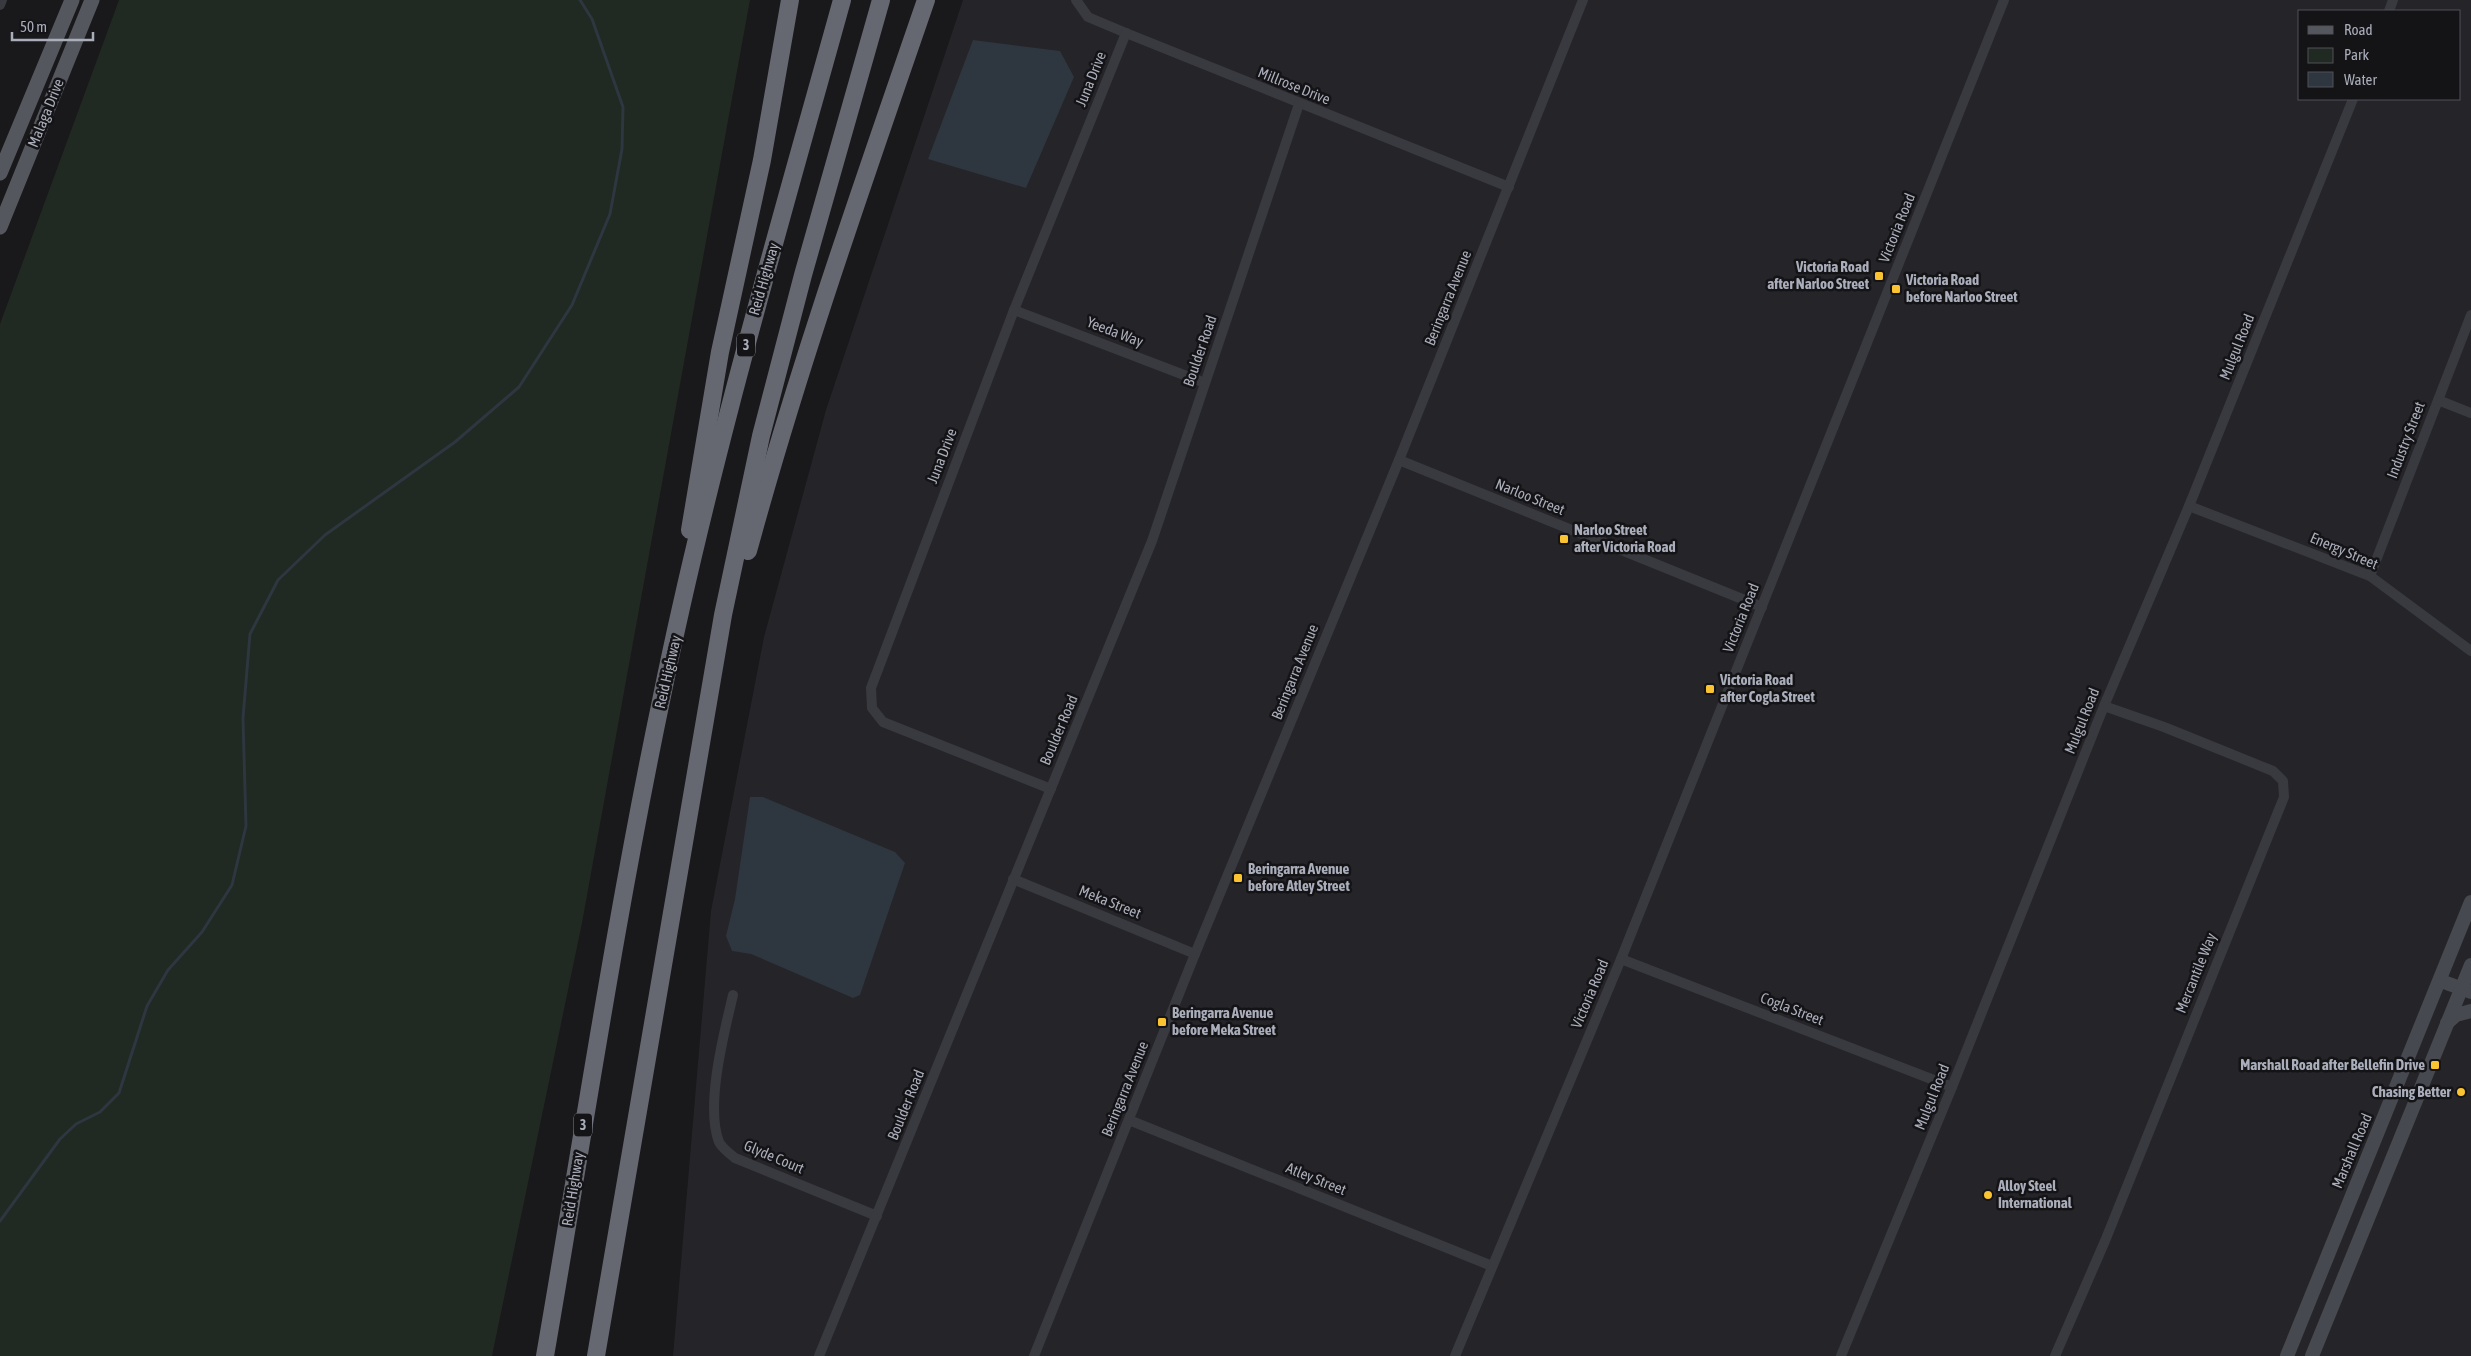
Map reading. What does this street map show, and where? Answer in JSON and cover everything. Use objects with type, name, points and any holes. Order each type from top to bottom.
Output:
[{"type":"highway","points":[[662,694],[720,352],[762,160],[790,0]]},
{"type":"highway","name":"Reid Highway","points":[[545,1356],[592,1065],[662,694],[742,357],[842,0]]},
{"type":"highway","points":[[596,1356],[723,615],[761,436],[803,275],[881,0]]},
{"type":"highway","points":[[711,689],[787,411],[837,255],[926,0]]},
{"type":"highway","points":[[601,1356],[632,1152]]},
{"type":"main road","name":"Malaga Drive","points":[[0,173],[72,0]]},
{"type":"main road","name":"Malaga Drive","points":[[0,227],[92,0]]},
{"type":"main road","name":"Marshall Road","points":[[2286,1356],[2441,980],[2471,902]]},
{"type":"main road","points":[[2312,1356],[2446,1023],[2466,990],[2470,968],[2448,960]]},
{"type":"main road","points":[[2441,980],[2466,990]]},
{"type":"main road","points":[[2446,1023],[2456,1015],[2471,1011]]},
{"type":"street","points":[[0,5],[2,0]]},
{"type":"street","name":"Millrose Drive","points":[[1076,0],[1088,17],[1299,104],[1509,187]]},
{"type":"street","name":"Beringarra Avenue","points":[[1034,1356],[1194,954],[1399,460],[1583,0]]},
{"type":"street","name":"Victoria Road","points":[[1455,1356],[1621,959],[2004,0]]},
{"type":"street","name":"Juna Drive","points":[[1051,788],[883,722],[872,708],[870,688],[1014,310],[1126,33]]},
{"type":"street","name":"Mulgul Road","points":[[1841,1356],[1952,1087],[2104,706],[2189,506],[2353,100]]},
{"type":"street","name":"Boulder Road","points":[[819,1356],[1152,541],[1299,104]]},
{"type":"street","name":"Yeeda Way","points":[[1014,310],[1205,383]]},
{"type":"street","name":"Industry Street","points":[[2370,576],[2471,316]]},
{"type":"street","points":[[2438,400],[2471,413]]},
{"type":"street","name":"Narloo Street","points":[[1399,460],[1762,606]]},
{"type":"street","name":"Energy Street","points":[[2189,506],[2370,576],[2471,651]]},
{"type":"street","name":"Mercantile Way","points":[[2055,1356],[2105,1241],[2284,797],[2283,781],[2273,771],[2104,706]]},
{"type":"street","name":"Meka Street","points":[[1013,879],[1194,954]]},
{"type":"street","name":"Cogla Street","points":[[1621,959],[1952,1087]]},
{"type":"street","name":"Glyde Court","points":[[733,995],[720,1049],[713,1122],[720,1144],[735,1158],[877,1216]]},
{"type":"street","name":"Atley Street","points":[[1129,1120],[1492,1266]]},
{"type":"shaded area","points":[[963,0],[2471,0],[2471,1356],[673,1356],[711,911],[764,637],[826,410]]},
{"type":"green space","points":[[119,0],[750,0],[582,923],[492,1356],[0,1356],[0,324]]},
{"type":"water","points":[[973,40],[1060,51],[1074,77],[1026,188],[928,159]]},
{"type":"water","points":[[750,797],[763,797],[895,852],[905,863],[860,995],[853,998],[751,954],[732,951],[726,936],[735,899]]},
{"type":"waterway","points":[[0,1221],[60,1139],[76,1124],[100,1112],[119,1093],[147,1006],[168,970],[202,932],[232,885],[246,826],[243,718],[250,634],[278,580],[325,535],[455,442],[519,387],[572,305],[610,214],[622,149],[623,107],[592,19],[580,0]]},
{"type":"place","name":"Victoria Road after Narloo Street","points":[[1879,276]]},
{"type":"place","name":"Victoria Road before Narloo Street","points":[[1896,289]]},
{"type":"place","name":"Narloo Street after Victoria Road","points":[[1564,539]]},
{"type":"place","name":"Victoria Road after Cogla Street","points":[[1710,689]]},
{"type":"place","name":"Beringarra Avenue before Atley Street","points":[[1238,878]]},
{"type":"place","name":"Beringarra Avenue before Meka Street","points":[[1162,1022]]},
{"type":"place","name":"Marshall Road after Bellefin Drive","points":[[2435,1065]]},
{"type":"place","name":"Chasing Better","points":[[2461,1092]]},
{"type":"place","name":"Alloy Steel International","points":[[1988,1195]]}]
